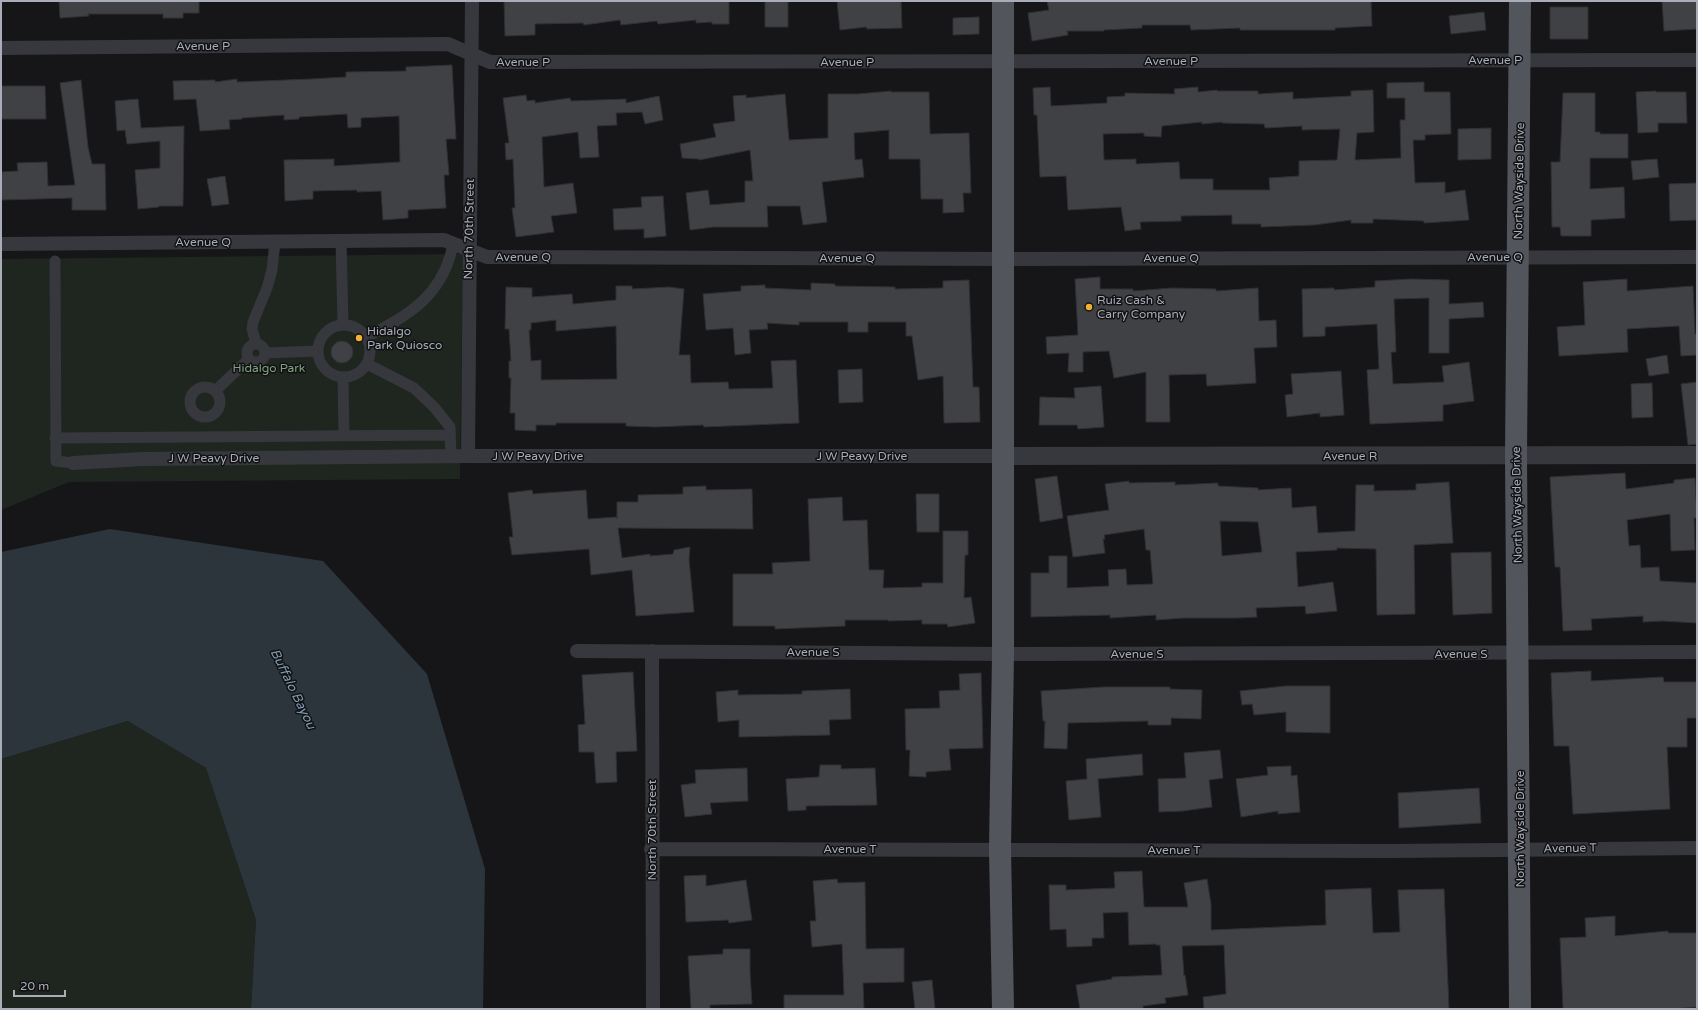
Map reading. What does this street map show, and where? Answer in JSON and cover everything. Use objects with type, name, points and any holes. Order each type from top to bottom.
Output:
[{"type":"main road","points":[[1003,1],[1004,456],[1000,849],[1003,1009]]},
{"type":"main road","name":"North Wayside Drive","points":[[1520,1],[1516,455],[1520,1009]]},
{"type":"street","name":"North 70th Street","points":[[468,456],[472,1]]},
{"type":"street","name":"Avenue P","points":[[1,48],[448,44],[490,62],[1697,60]]},
{"type":"street","name":"Avenue Q","points":[[1,244],[444,240],[487,257],[1004,259],[1697,257]]},
{"type":"street","points":[[341,241],[343,324]]},
{"type":"street","points":[[266,353],[264,348],[256,343],[252,329],[253,322],[260,309],[272,270],[275,242]]},
{"type":"street","points":[[366,337],[391,325],[424,302],[435,287],[450,259],[453,244]]},
{"type":"street","points":[[55,261],[56,461],[73,463]]},
{"type":"street","points":[[343,324],[360,330],[366,337],[370,350],[367,364],[356,374],[343,378],[334,376],[326,371],[320,364],[317,351],[321,338],[326,331],[334,326],[343,324]]},
{"type":"street","points":[[256,343],[248,348],[247,354],[249,359],[258,362],[263,359],[266,353]]},
{"type":"street","points":[[266,353],[317,351]]},
{"type":"street","points":[[215,391],[249,359]]},
{"type":"street","points":[[367,364],[414,388],[427,400],[450,427],[451,457]]},
{"type":"street","points":[[343,378],[344,435]]},
{"type":"street","points":[[55,438],[450,435]]},
{"type":"street","name":"Avenue R","points":[[1004,456],[1697,455]]},
{"type":"street","name":"J W Peavy Drive","points":[[73,463],[142,459],[468,456],[1004,456]]},
{"type":"street","name":"Avenue S","points":[[577,651],[1003,654],[1518,654],[1697,652]]},
{"type":"street","name":"North 70th Street","points":[[652,651],[651,849],[653,1009]]},
{"type":"street","name":"Avenue T","points":[[651,849],[1375,851],[1697,848]]},
{"type":"green space","name":"Hidalgo Park","points":[[463,254],[460,479],[69,482],[1,510],[1,259]]},
{"type":"green space","points":[[129,721],[206,768],[256,920],[251,1009],[1,1009],[1,759]]},
{"type":"water","name":"Buffalo Bayou","points":[[110,529],[323,561],[427,674],[485,869],[483,1009],[251,1009],[256,920],[206,768],[128,721],[1,759],[1,552]]},
{"type":"building","points":[[59,1],[199,1],[199,13],[183,13],[183,18],[163,18],[163,14],[88,14],[89,16],[60,18]]},
{"type":"building","points":[[504,1],[729,1],[729,24],[712,24],[712,22],[696,23],[696,20],[658,24],[657,21],[621,25],[620,20],[584,25],[583,23],[535,24],[535,35],[505,36]]},
{"type":"building","points":[[765,1],[788,1],[788,27],[765,27]]},
{"type":"building","points":[[837,1],[901,1],[902,28],[867,29],[866,27],[840,30]]},
{"type":"building","points":[[1047,1],[1371,1],[1372,26],[1335,28],[1335,30],[1240,30],[1240,28],[1191,30],[1190,25],[1142,25],[1142,28],[1104,31],[1067,31],[1068,35],[1032,41],[1028,13],[1049,10]]},
{"type":"building","points":[[1662,1],[1697,1],[1697,29],[1664,31]]},
{"type":"building","points":[[1550,7],[1588,7],[1588,39],[1550,39]]},
{"type":"building","points":[[1484,12],[1486,30],[1451,34],[1449,16]]},
{"type":"building","points":[[979,17],[979,34],[953,35],[953,18]]},
{"type":"building","points":[[452,65],[456,139],[446,139],[449,175],[444,175],[446,208],[408,210],[408,218],[383,220],[381,191],[313,191],[313,199],[285,201],[284,160],[334,159],[334,166],[400,162],[399,116],[361,118],[361,127],[348,128],[347,114],[299,117],[299,119],[284,120],[284,115],[242,118],[229,120],[230,129],[200,131],[196,99],[174,100],[173,81],[215,80],[215,82],[237,79],[237,82],[346,77],[346,72],[406,71],[406,67]]},
{"type":"building","points":[[81,80],[88,147],[92,164],[105,164],[106,210],[72,210],[72,198],[1,200],[1,172],[18,171],[17,163],[47,162],[48,186],[75,185],[60,83]]},
{"type":"building","points":[[1424,82],[1424,92],[1450,92],[1451,134],[1425,135],[1425,140],[1413,140],[1415,183],[1445,182],[1445,193],[1465,190],[1469,220],[1424,223],[1424,221],[1373,219],[1373,223],[1351,223],[1351,220],[1314,225],[1261,227],[1261,224],[1232,224],[1232,215],[1181,216],[1181,221],[1140,222],[1141,229],[1125,231],[1121,207],[1068,210],[1066,176],[1040,177],[1037,115],[1034,115],[1033,88],[1050,87],[1051,106],[1107,103],[1107,97],[1125,96],[1125,93],[1175,94],[1174,89],[1198,87],[1198,92],[1217,90],[1258,91],[1258,94],[1293,92],[1293,99],[1351,96],[1351,91],[1373,90],[1374,132],[1357,133],[1355,160],[1401,158],[1400,120],[1405,120],[1405,98],[1387,98],[1387,83]],"holes":[[[1202,122],[1202,124],[1222,122],[1264,124],[1265,128],[1302,126],[1302,130],[1340,129],[1337,160],[1299,161],[1299,176],[1269,178],[1270,190],[1213,190],[1213,179],[1180,179],[1179,162],[1136,164],[1136,159],[1104,160],[1103,134],[1144,133],[1144,136],[1161,137],[1162,126]]]},
{"type":"building","points":[[1,86],[45,86],[46,119],[1,119]]},
{"type":"building","points":[[891,91],[929,92],[930,134],[969,133],[971,193],[963,193],[964,212],[943,213],[943,199],[921,199],[920,159],[889,159],[889,130],[854,133],[855,160],[862,159],[864,177],[822,182],[827,222],[803,225],[800,206],[767,206],[768,227],[714,227],[690,230],[686,193],[708,190],[710,205],[745,202],[745,181],[753,181],[750,150],[699,160],[682,158],[680,144],[716,137],[713,124],[735,121],[733,96],[746,95],[746,98],[785,94],[789,140],[828,138],[828,94],[858,94]]},
{"type":"building","points":[[1636,92],[1686,92],[1687,123],[1658,123],[1658,132],[1638,133]]},
{"type":"building","points":[[1563,93],[1595,93],[1595,132],[1600,132],[1600,134],[1628,134],[1628,158],[1590,158],[1590,189],[1624,187],[1625,218],[1591,220],[1591,236],[1561,236],[1560,227],[1552,227],[1551,162],[1560,162]]},
{"type":"building","points":[[526,95],[527,101],[535,100],[535,103],[570,98],[571,101],[626,99],[626,103],[659,96],[663,120],[645,124],[642,112],[616,113],[617,125],[597,126],[599,157],[580,158],[578,132],[542,137],[544,187],[573,183],[577,213],[551,216],[554,232],[516,237],[512,208],[515,208],[513,159],[506,160],[505,143],[509,143],[503,98]]},
{"type":"building","points":[[138,99],[141,128],[184,126],[183,206],[159,206],[138,209],[135,170],[160,168],[160,141],[127,144],[125,130],[117,131],[115,101]]},
{"type":"building","points":[[1491,128],[1491,159],[1458,160],[1458,129]]},
{"type":"building","points":[[1657,159],[1659,177],[1633,180],[1631,161]]},
{"type":"building","points":[[225,176],[229,204],[212,206],[207,179]]},
{"type":"building","points":[[1697,183],[1697,220],[1670,221],[1669,184]]},
{"type":"building","points":[[663,196],[666,236],[644,238],[644,229],[614,230],[613,209],[642,207],[641,197]]},
{"type":"building","points":[[1100,277],[1100,289],[1133,289],[1133,291],[1172,288],[1216,289],[1216,291],[1258,288],[1259,321],[1276,320],[1277,347],[1254,348],[1256,383],[1207,386],[1206,374],[1169,375],[1170,422],[1146,422],[1146,372],[1114,378],[1109,351],[1083,352],[1083,372],[1068,372],[1069,353],[1047,354],[1046,337],[1078,335],[1075,279]]},
{"type":"building","points":[[1411,279],[1449,280],[1449,304],[1483,302],[1484,317],[1449,319],[1449,353],[1429,353],[1429,298],[1394,299],[1396,352],[1391,352],[1393,384],[1444,382],[1442,366],[1469,362],[1474,401],[1443,405],[1443,421],[1370,424],[1367,370],[1379,369],[1377,324],[1325,327],[1325,336],[1303,337],[1302,289],[1334,288],[1334,290],[1375,287],[1375,281]]},
{"type":"building","points":[[1627,279],[1627,291],[1693,286],[1695,334],[1697,334],[1697,355],[1681,356],[1679,326],[1627,329],[1628,352],[1559,356],[1557,327],[1585,325],[1583,282]]},
{"type":"building","points":[[969,280],[973,387],[979,387],[980,422],[944,423],[943,376],[918,380],[912,336],[906,336],[906,322],[868,322],[868,332],[848,332],[848,322],[799,322],[799,325],[767,323],[768,329],[749,330],[751,353],[735,355],[733,328],[706,330],[703,294],[741,291],[741,286],[765,285],[765,288],[811,290],[811,283],[835,284],[835,286],[895,287],[895,289],[943,288],[943,281]]},
{"type":"building","points":[[616,286],[632,286],[632,289],[669,287],[684,289],[679,355],[690,355],[691,383],[728,382],[729,389],[773,388],[771,361],[796,360],[799,423],[704,427],[703,425],[656,427],[626,426],[626,423],[556,423],[556,425],[536,425],[536,431],[515,430],[515,413],[510,413],[511,378],[509,378],[509,361],[511,361],[509,329],[505,329],[506,287],[532,288],[532,297],[572,294],[573,304],[616,300]],"holes":[[[556,320],[556,331],[616,326],[617,379],[541,380],[541,360],[531,361],[529,330],[531,330],[531,323]]]},
{"type":"building","points":[[342,341],[350,344],[353,352],[350,360],[342,363],[334,360],[331,352],[334,344]]},
{"type":"building","points":[[1667,355],[1669,373],[1649,376],[1646,359]]},
{"type":"building","points":[[862,369],[863,402],[839,403],[838,370]]},
{"type":"building","points":[[1341,371],[1344,415],[1320,417],[1320,413],[1287,417],[1285,395],[1293,394],[1291,374]]},
{"type":"building","points":[[1697,382],[1697,444],[1688,445],[1681,384]]},
{"type":"building","points":[[1652,383],[1653,417],[1632,418],[1631,384]]},
{"type":"building","points":[[1101,386],[1104,427],[1078,429],[1077,425],[1039,425],[1040,397],[1075,398],[1074,388]]},
{"type":"building","points":[[1625,473],[1626,489],[1674,483],[1674,480],[1695,478],[1697,518],[1694,518],[1695,550],[1671,551],[1670,514],[1627,520],[1629,546],[1640,545],[1641,568],[1659,567],[1660,581],[1697,583],[1697,623],[1662,621],[1643,622],[1643,616],[1591,619],[1592,630],[1563,631],[1560,567],[1555,567],[1550,477]]},
{"type":"building","points":[[1057,476],[1063,518],[1040,522],[1035,479]]},
{"type":"building","points":[[1129,481],[1129,483],[1175,482],[1175,485],[1218,483],[1218,486],[1258,488],[1258,490],[1291,488],[1292,508],[1316,506],[1318,533],[1355,531],[1356,485],[1374,485],[1374,491],[1416,490],[1416,484],[1449,482],[1453,543],[1414,545],[1415,614],[1377,615],[1376,549],[1337,548],[1337,550],[1296,552],[1298,587],[1333,582],[1337,611],[1306,614],[1305,606],[1256,608],[1257,617],[1237,618],[1184,618],[1156,620],[1156,615],[1110,618],[1110,615],[1031,617],[1031,573],[1049,573],[1049,556],[1067,556],[1067,588],[1109,586],[1108,570],[1126,569],[1127,585],[1153,584],[1150,550],[1146,550],[1144,529],[1104,535],[1105,539],[1103,539],[1105,553],[1073,557],[1067,516],[1109,510],[1105,484]],"holes":[[[1220,521],[1258,522],[1262,552],[1222,556]]]},
{"type":"building","points":[[706,486],[706,490],[752,489],[753,529],[618,528],[622,558],[650,554],[650,556],[673,554],[674,550],[690,547],[689,559],[694,612],[636,616],[632,570],[591,575],[589,549],[512,555],[509,537],[513,537],[508,493],[532,490],[533,494],[586,490],[588,519],[617,517],[617,502],[638,502],[638,495],[683,494],[683,487]]},
{"type":"building","points":[[916,494],[939,494],[939,532],[917,532]]},
{"type":"building","points":[[842,497],[843,521],[867,520],[869,570],[884,570],[883,588],[922,587],[922,583],[943,583],[943,531],[968,531],[968,555],[965,555],[964,598],[971,597],[975,623],[948,627],[947,624],[922,624],[922,620],[845,620],[845,626],[775,629],[775,626],[733,626],[733,574],[773,574],[772,563],[810,561],[808,499]]},
{"type":"building","points":[[1491,552],[1492,613],[1453,615],[1451,553]]},
{"type":"building","points":[[1591,671],[1591,681],[1663,677],[1664,682],[1697,682],[1697,718],[1687,718],[1687,747],[1667,747],[1670,809],[1573,814],[1569,746],[1554,746],[1551,673]]},
{"type":"building","points":[[633,672],[637,751],[616,752],[617,782],[596,783],[594,752],[579,752],[578,725],[585,724],[582,675]]},
{"type":"building","points":[[981,673],[983,748],[949,749],[951,770],[926,772],[926,777],[909,776],[910,750],[906,750],[905,709],[940,708],[939,691],[960,690],[959,674]]},
{"type":"building","points":[[1285,686],[1330,686],[1330,733],[1286,732],[1286,712],[1254,715],[1252,704],[1242,705],[1240,691]]},
{"type":"building","points":[[1104,687],[1170,687],[1170,689],[1202,690],[1201,719],[1171,718],[1171,725],[1148,725],[1148,721],[1068,723],[1067,749],[1044,748],[1045,721],[1043,721],[1041,691]]},
{"type":"building","points":[[850,689],[851,719],[829,720],[830,735],[739,737],[739,720],[718,722],[716,692],[738,690],[738,695],[802,694],[802,691]]},
{"type":"building","points":[[1220,750],[1223,778],[1209,780],[1212,807],[1183,811],[1159,812],[1158,779],[1186,778],[1184,753]]},
{"type":"building","points":[[1142,754],[1143,775],[1098,779],[1101,817],[1069,820],[1066,781],[1087,779],[1086,759]]},
{"type":"building","points":[[820,765],[841,765],[841,769],[875,768],[877,805],[806,806],[806,810],[788,811],[786,779],[819,777]]},
{"type":"building","points":[[1291,766],[1291,776],[1297,775],[1300,812],[1278,814],[1278,811],[1241,817],[1236,779],[1268,775],[1267,767]]},
{"type":"building","points":[[747,768],[748,801],[710,803],[712,814],[685,817],[681,785],[696,783],[695,770]]},
{"type":"building","points":[[1479,788],[1481,823],[1399,828],[1398,793]]},
{"type":"building","points":[[1142,871],[1144,907],[1188,907],[1184,883],[1207,879],[1211,904],[1211,930],[1326,925],[1325,890],[1371,888],[1373,933],[1400,932],[1398,890],[1444,889],[1449,1009],[1204,1009],[1203,997],[1226,994],[1224,945],[1182,946],[1184,976],[1185,975],[1188,995],[1165,998],[1166,1003],[1143,1006],[1143,1009],[1080,1009],[1076,985],[1112,979],[1112,977],[1162,975],[1160,945],[1129,945],[1128,912],[1103,913],[1104,938],[1092,938],[1092,946],[1067,947],[1066,929],[1050,930],[1049,885],[1066,885],[1066,890],[1115,888],[1114,872]]},
{"type":"building","points":[[706,875],[706,886],[746,880],[752,920],[729,923],[728,920],[686,922],[684,876]]},
{"type":"building","points":[[837,879],[838,883],[865,882],[866,949],[904,948],[904,982],[863,983],[864,1009],[784,1009],[784,995],[844,995],[842,944],[812,947],[810,921],[816,921],[813,881]]},
{"type":"building","points":[[1615,916],[1615,936],[1668,931],[1668,933],[1697,933],[1697,1007],[1674,1009],[1563,1009],[1560,938],[1586,937],[1585,918]]},
{"type":"building","points":[[723,949],[750,949],[752,1004],[710,1005],[710,1009],[691,1009],[688,956],[723,954]]},
{"type":"building","points":[[932,980],[935,1009],[915,1009],[912,982]]},
{"type":"place","name":"Ruiz Cash & Carry Company","points":[[1089,307]]},
{"type":"place","name":"Hidalgo Park Quiosco","points":[[359,338]]}]
